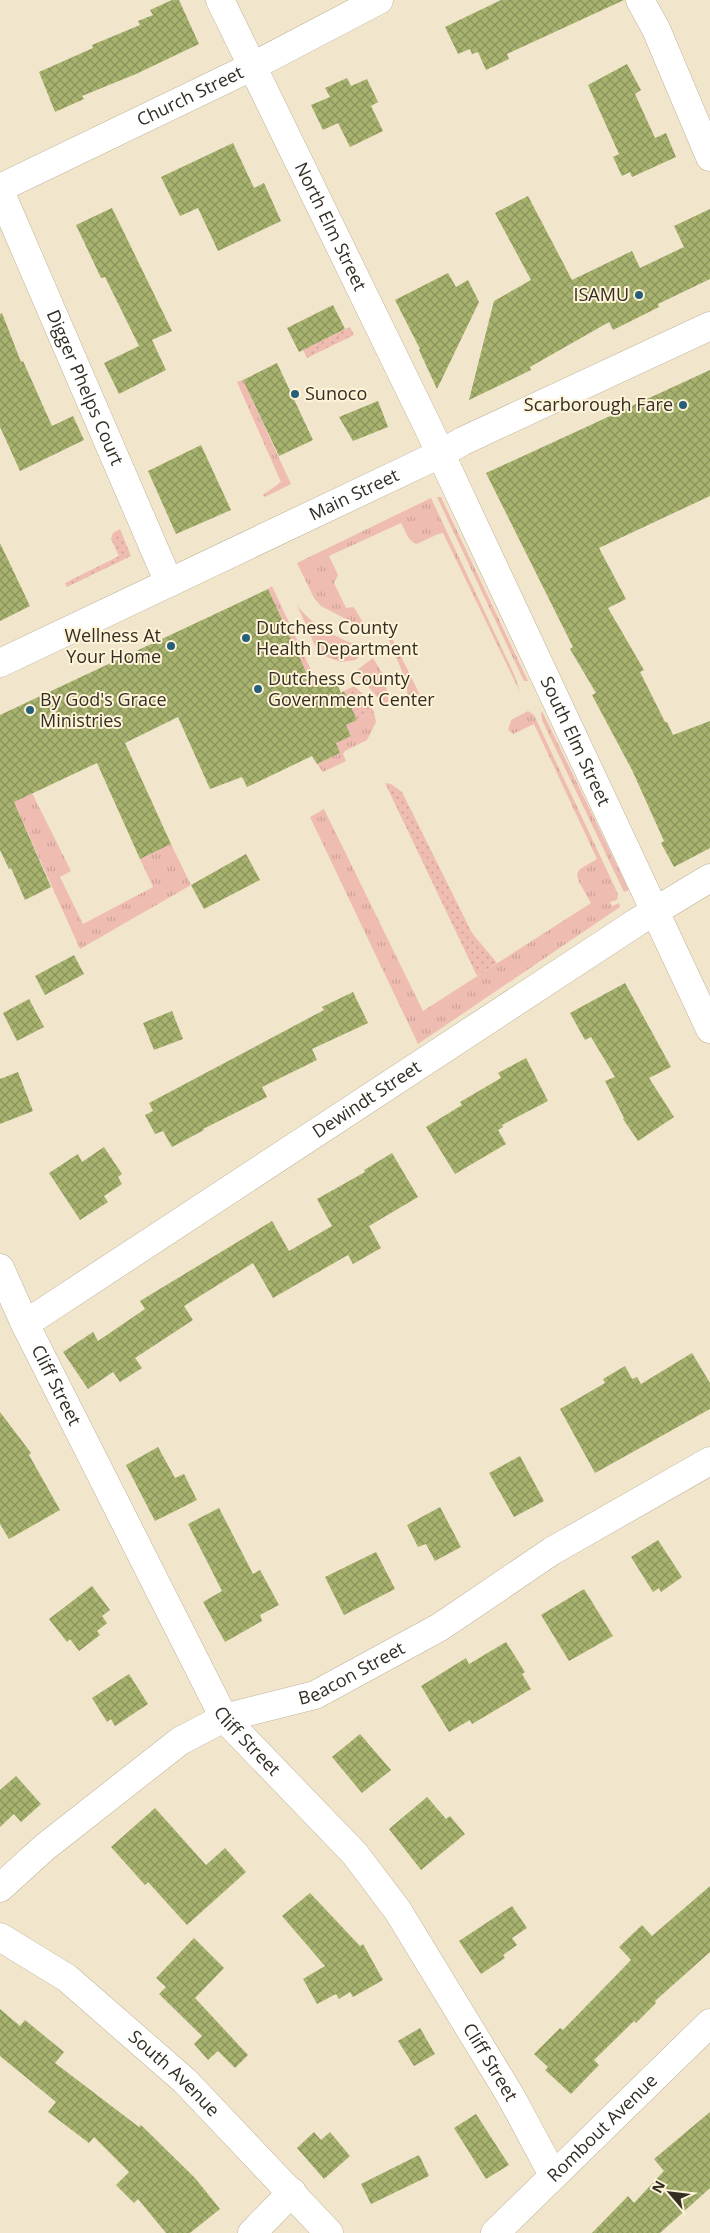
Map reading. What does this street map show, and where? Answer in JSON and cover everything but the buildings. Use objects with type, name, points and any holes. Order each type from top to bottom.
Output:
[{"type":"street","name":"North Elm Street","points":[[220,0],[440,454]]},
{"type":"street","name":"Church Street","points":[[0,189],[251,67],[379,0]]},
{"type":"street","points":[[640,0],[656,29],[710,157]]},
{"type":"street","name":"Digger Phelps Court","points":[[0,189],[169,584]]},
{"type":"street","name":"Main Street","points":[[0,663],[169,584],[440,454],[463,441],[710,326]]},
{"type":"street","name":"South Elm Street","points":[[440,454],[710,1029]]},
{"type":"street","name":"Dewindt Street","points":[[25,1324],[636,922],[710,878]]},
{"type":"street","name":"Cliff Street","points":[[0,1268],[25,1324],[224,1718],[355,1854],[398,1911],[510,2094],[553,2175]]},
{"type":"street","name":"Beacon Street","points":[[0,1888],[45,1847],[180,1741],[224,1718],[315,1695],[440,1627],[552,1551],[710,1461]]},
{"type":"street","name":"South Avenue","points":[[0,1937],[67,1978],[170,2068],[292,2192],[329,2233]]},
{"type":"street","name":"Rombout Avenue","points":[[496,2233],[553,2175],[710,2024]]},
{"type":"street","points":[[252,2233],[292,2192]]},
{"type":"green space","points":[[350,327],[354,335],[307,358],[303,350]]},
{"type":"green space","points":[[243,380],[291,484],[265,497],[263,495],[281,482],[237,382]]},
{"type":"green space","points":[[437,497],[441,497],[528,681],[524,681],[522,677]]},
{"type":"green space","points":[[431,498],[514,674],[520,692],[443,533],[417,544],[409,538],[401,523],[329,556],[338,575],[334,583],[346,608],[353,607],[355,609],[365,626],[363,628],[321,606],[314,598],[297,563]]},
{"type":"green space","points":[[120,529],[131,556],[67,587],[65,583],[119,556],[111,539],[113,533]]},
{"type":"green space","points":[[272,586],[318,685],[313,687],[268,589]]},
{"type":"green space","points":[[297,605],[320,627],[367,651],[355,660],[341,662],[327,657],[316,648]]},
{"type":"green space","points":[[392,638],[419,693],[420,700],[417,704],[409,706],[406,681],[389,640]]},
{"type":"green space","points":[[373,658],[385,678],[389,705],[382,705],[357,674],[357,670]]},
{"type":"green space","points":[[354,686],[364,695],[374,712],[357,720],[344,691]]},
{"type":"green space","points":[[528,711],[534,715],[618,894],[617,900],[610,902],[612,906],[619,903],[620,907],[418,1044],[310,817],[324,809],[423,1011],[591,903],[579,882],[577,874],[580,869],[597,859],[534,724],[513,734],[508,730],[511,720]]},
{"type":"green space","points":[[542,711],[629,890],[624,892],[542,720]]},
{"type":"green space","points":[[374,712],[376,722],[367,740],[345,751],[343,754],[346,761],[323,772],[317,764],[340,753],[336,743],[351,735],[346,725]]},
{"type":"green space","points":[[385,783],[391,784],[402,792],[472,933],[497,963],[477,976]]},
{"type":"green space","points":[[32,793],[71,871],[60,877],[83,924],[153,887],[140,859],[171,844],[191,885],[80,949],[14,802]]},
{"type":"place","name":"ISAMU","points":[[639,295]]},
{"type":"place","name":"Sunoco","points":[[295,394]]},
{"type":"place","name":"Scarborough Fare","points":[[683,405]]},
{"type":"place","name":"Dutchess County Health Department","points":[[246,638]]},
{"type":"place","name":"Wellness At Your Home","points":[[171,646]]},
{"type":"place","name":"Dutchess County Government Center","points":[[258,689]]},
{"type":"place","name":"By God's Grace Ministries","points":[[30,710]]}]
